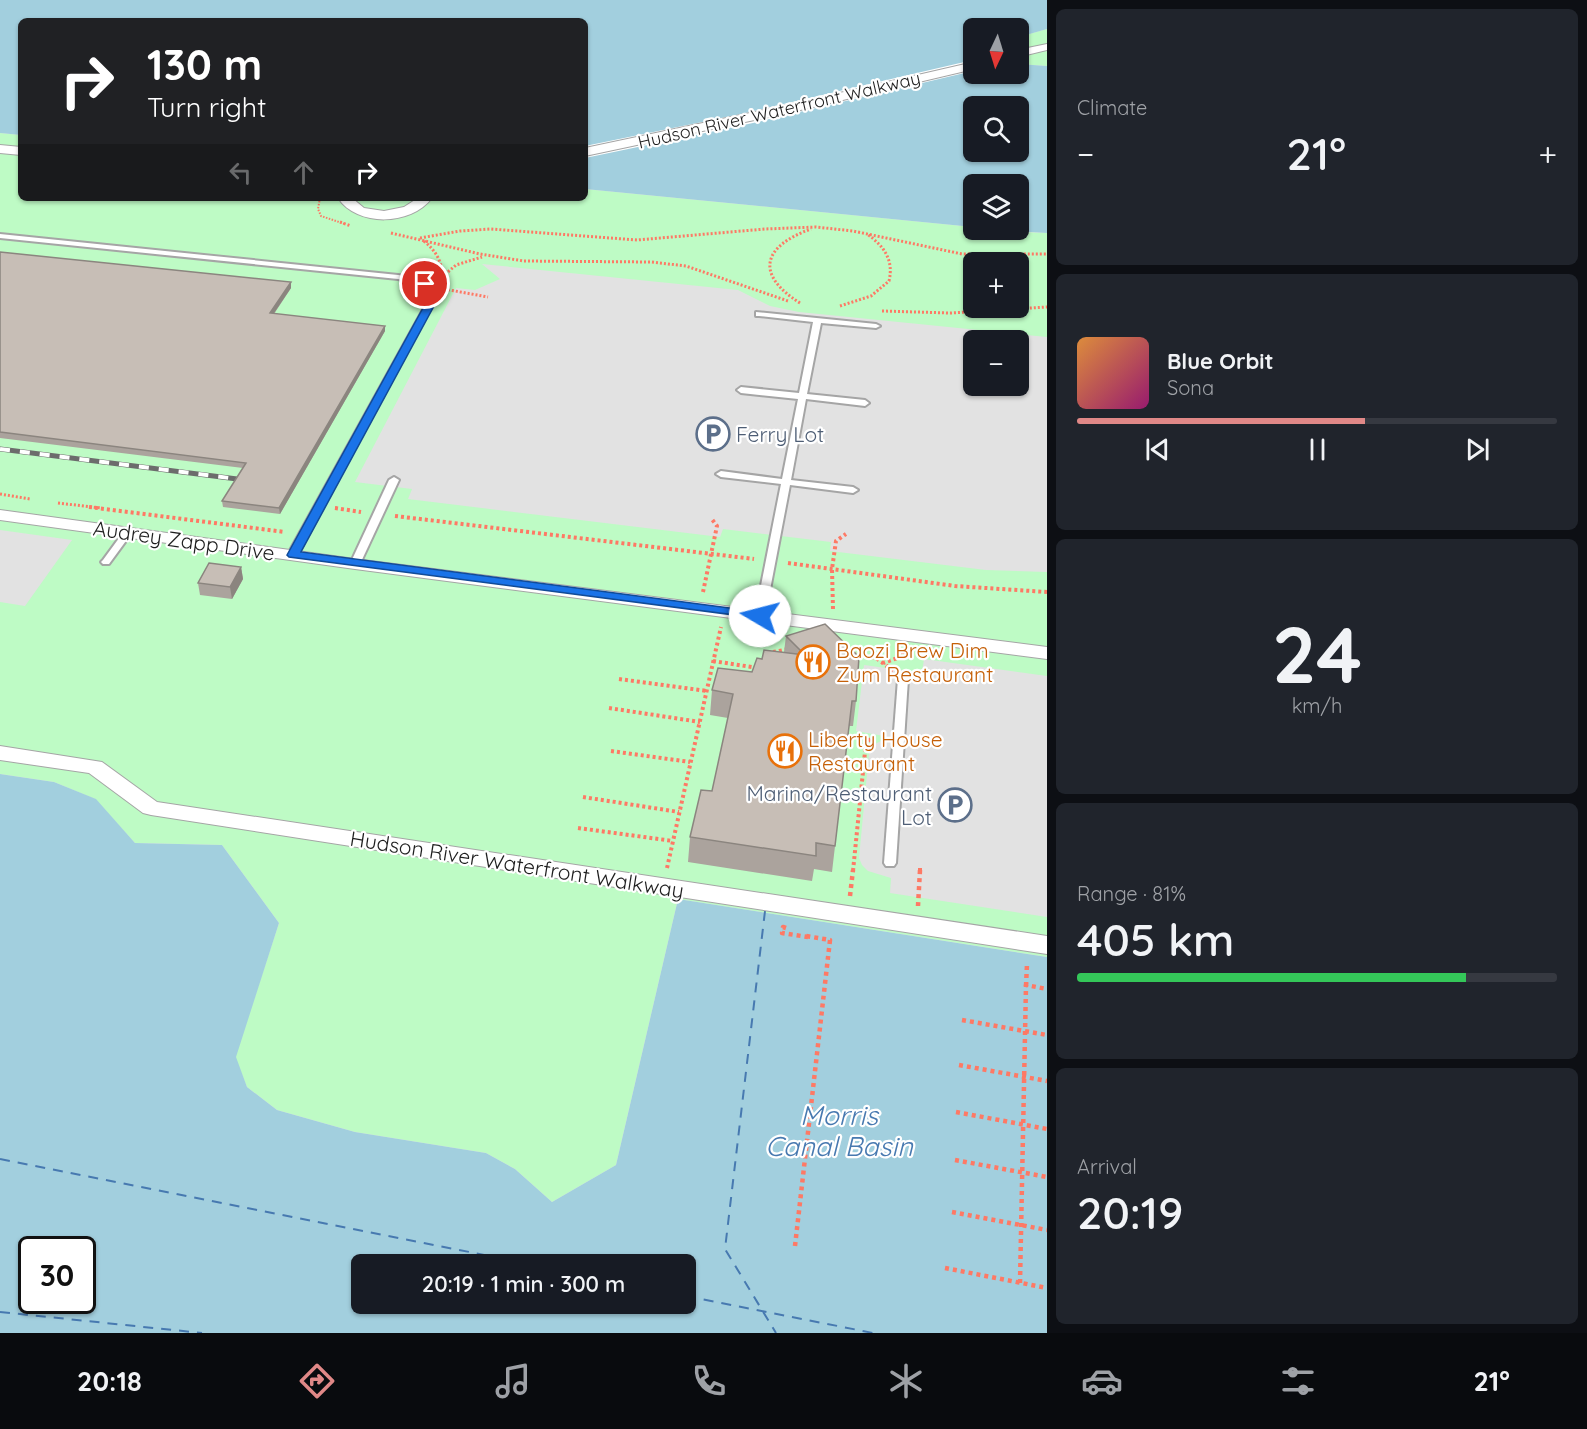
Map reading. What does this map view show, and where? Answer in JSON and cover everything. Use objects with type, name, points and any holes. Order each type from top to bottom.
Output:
[{"type":"street","points":[[1029,51],[1047,47]]},
{"type":"street","name":"Hudson River Waterfront Walkway","points":[[588,151],[804,106],[963,68]]},
{"type":"street","points":[[0,149],[18,151]]},
{"type":"street","points":[[347,201],[358,211],[380,214],[408,211],[423,201]]},
{"type":"street","name":"Audrey Zapp Drive","points":[[0,515],[355,564],[1047,653]]},
{"type":"street","name":"Hudson River Waterfront Walkway","points":[[0,753],[95,767],[151,808],[1037,943]]},
{"type":"lane","points":[[0,236],[398,277],[425,284],[432,293],[429,306],[293,555]]},
{"type":"lane","points":[[759,314],[876,326]]},
{"type":"lane","points":[[760,616],[817,320]]},
{"type":"lane","points":[[741,390],[865,403]]},
{"type":"lane","points":[[721,474],[853,490]]},
{"type":"lane","points":[[355,564],[394,480]]},
{"type":"lane","points":[[106,562],[128,532]]},
{"type":"lane","points":[[890,863],[903,679]]},
{"type":"path","points":[[319,201],[318,208],[321,216],[355,226]]},
{"type":"path","points":[[800,303],[784,294],[773,282],[769,270],[770,257],[778,246],[791,236],[821,227]]},
{"type":"path","points":[[418,239],[480,229],[516,230],[617,241],[821,227],[864,232],[948,253],[992,256],[1047,254]]},
{"type":"path","points":[[387,232],[495,257]]},
{"type":"path","points":[[852,309],[831,308],[856,303],[871,296],[885,286],[891,275],[888,255],[878,242],[864,232]]},
{"type":"path","points":[[418,239],[428,244],[442,265],[442,277],[438,288],[488,297]]},
{"type":"path","points":[[442,277],[463,261],[478,257],[548,263],[675,264],[706,272],[766,294],[807,304]]},
{"type":"path","points":[[876,311],[950,314],[1046,306]]},
{"type":"path","points":[[0,494],[38,500]]},
{"type":"path","points":[[49,502],[304,535]]},
{"type":"path","points":[[320,506],[771,561],[955,586],[1047,592]]},
{"type":"path","points":[[699,608],[717,526],[711,518]]},
{"type":"path","points":[[833,625],[832,569],[836,540],[846,534]]},
{"type":"path","points":[[663,886],[725,611]]},
{"type":"path","points":[[903,679],[883,663],[903,656],[905,634]]},
{"type":"path","points":[[768,653],[800,646]]},
{"type":"path","points":[[713,661],[766,669]]},
{"type":"path","points":[[619,679],[706,691]]},
{"type":"path","points":[[609,708],[700,722]]},
{"type":"path","points":[[848,915],[866,742],[874,737]]},
{"type":"path","points":[[611,751],[690,762]]},
{"type":"path","points":[[584,797],[679,812]]},
{"type":"path","points":[[578,828],[673,841]]},
{"type":"path","points":[[917,925],[920,867]]},
{"type":"path","points":[[795,1246],[830,940],[806,936]]},
{"type":"path","points":[[1025,1017],[1037,943]]},
{"type":"path","points":[[1020,1283],[1026,985],[1047,989]]},
{"type":"path","points":[[962,1020],[1047,1035]]},
{"type":"path","points":[[959,1065],[1047,1081]]},
{"type":"path","points":[[956,1112],[1047,1129]]},
{"type":"path","points":[[955,1160],[1047,1177]]},
{"type":"path","points":[[952,1212],[1047,1230]]},
{"type":"path","points":[[945,1268],[1047,1288]]},
{"type":"green space","points":[[1047,29],[1047,66],[1029,65],[1029,34]]},
{"type":"green space","points":[[0,133],[18,135],[18,201],[588,201],[588,189],[963,226],[963,240],[1029,240],[1029,232],[1047,233],[1047,957],[678,899],[616,1165],[552,1202],[515,1169],[486,1153],[355,1132],[277,1110],[247,1087],[235,1057],[279,923],[222,845],[135,843],[95,799],[54,782],[0,774]]},
{"type":"shaded area","name":"Ferry Lot","points":[[482,264],[738,290],[770,306],[799,312],[978,330],[963,330],[963,396],[1029,396],[1029,335],[1047,337],[1047,572],[986,570],[830,551],[831,542],[723,529],[720,537],[408,499],[412,489],[355,482],[456,288],[475,290],[500,279]]},
{"type":"shaded area","points":[[0,530],[72,540],[25,606],[0,602]]},
{"type":"shaded area","name":"Marina/Restaurant Lot","points":[[924,659],[1047,676],[1047,917],[890,893],[891,878],[868,871],[862,865],[859,858],[869,753],[871,746],[883,740],[884,736],[856,731],[864,665],[922,673]]},
{"type":"water","points":[[0,0],[1047,0],[1047,29],[1029,34],[1029,18],[963,18],[963,84],[1029,84],[1029,65],[1047,66],[1047,233],[1029,232],[1029,174],[963,174],[963,226],[588,189],[588,18],[18,18],[18,135],[0,133]]},
{"type":"water","name":"Morris Canal Basin","points":[[0,774],[54,782],[96,799],[135,843],[222,845],[279,923],[236,1057],[247,1087],[277,1110],[355,1132],[486,1153],[515,1169],[552,1202],[616,1165],[678,899],[1047,957],[1047,1333],[0,1333]]},
{"type":"pier","points":[[963,62],[963,73],[753,123],[588,157],[588,145],[741,114]]},
{"type":"building","points":[[0,252],[291,282],[270,313],[385,326],[279,508],[222,501],[246,463],[0,432]]},
{"type":"building","points":[[209,563],[241,567],[230,587],[198,583]]},
{"type":"building","name":"Liberty House Restaurant","points":[[825,624],[859,657],[856,701],[852,701],[835,846],[816,843],[816,856],[690,837],[701,790],[712,791],[733,694],[712,690],[718,668],[752,672],[757,658],[762,659],[764,650],[805,655],[786,636]]},
{"type":"ferry route","points":[[763,1311],[725,1249],[765,911]]},
{"type":"ferry route","points":[[0,1159],[480,1254]]},
{"type":"ferry route","points":[[696,1298],[763,1311]]},
{"type":"ferry route","points":[[763,1311],[873,1333]]},
{"type":"ferry route","points":[[763,1311],[776,1333]]},
{"type":"ferry route","points":[[0,1312],[202,1333]]},
{"type":"railway","points":[[0,449],[253,481]]},
{"type":"place","name":"Ferry Lot","points":[[713,434]]},
{"type":"place","name":"Baozi Brew Dim Zum Restaurant","points":[[813,662]]},
{"type":"place","name":"Liberty House Restaurant","points":[[785,751]]},
{"type":"place","name":"Marina/Restaurant Lot","points":[[955,805]]},
{"type":"route","points":[[425,284],[432,293],[429,306],[293,555],[760,616]]}]
